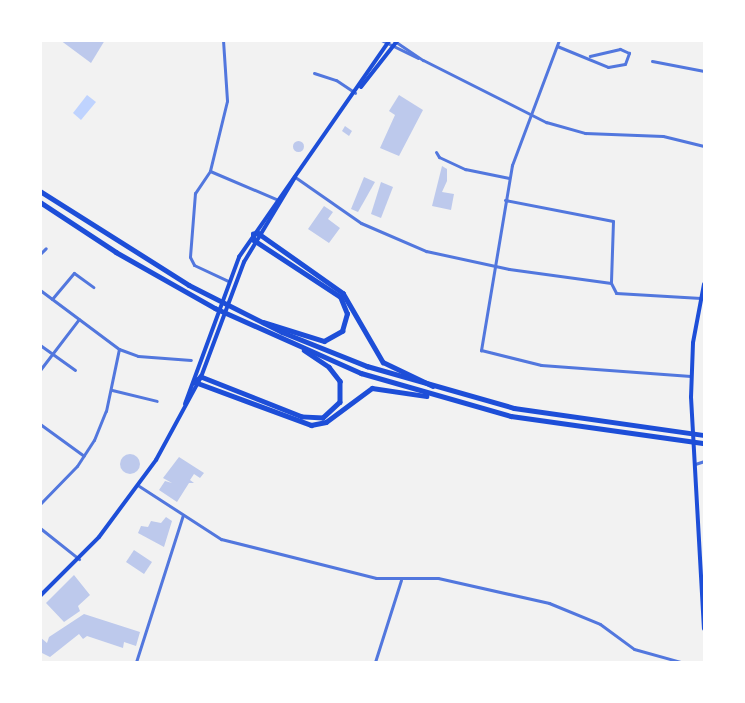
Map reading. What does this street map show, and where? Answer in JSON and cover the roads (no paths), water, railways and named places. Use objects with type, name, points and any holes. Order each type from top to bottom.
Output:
[{"type":"highway","points":[[40,192],[137,255],[261,322],[367,366],[438,389],[567,418],[705,435]]},
{"type":"highway","points":[[40,202],[167,282],[304,350],[430,396]]},
{"type":"highway","points":[[261,322],[273,322],[309,338],[324,341],[342,331],[347,314],[344,302],[333,291],[256,242],[253,234],[260,234],[343,293],[383,362],[438,389]]},
{"type":"highway","points":[[304,350],[329,367],[340,381],[340,402],[323,418],[302,417],[201,377],[196,382],[311,425],[333,418],[352,399],[372,388],[430,396],[566,426],[705,443]]},
{"type":"main road","points":[[355,93],[393,47],[393,42]]},
{"type":"main road","points":[[201,377],[231,290],[260,234],[295,177],[393,42]]},
{"type":"main road","points":[[40,597],[79,559],[139,486],[184,410],[196,382],[228,281],[253,234],[276,199],[295,177]]},
{"type":"main road","points":[[705,284],[701,298],[691,376],[693,464],[705,629]]},
{"type":"street","points":[[223,40],[228,101],[210,171],[195,193],[190,256],[194,265],[228,281]]},
{"type":"street","points":[[381,40],[393,42],[528,115],[581,132],[663,136],[705,146]]},
{"type":"street","points":[[559,40],[528,115],[509,178],[480,350],[541,365],[691,376]]},
{"type":"street","points":[[556,46],[590,56],[609,67],[619,67],[625,64],[629,53],[620,49],[590,56]]},
{"type":"street","points":[[393,47],[423,60]]},
{"type":"street","points":[[652,61],[705,71]]},
{"type":"street","points":[[314,73],[336,80],[355,93]]},
{"type":"street","points":[[436,152],[439,157],[465,169],[509,178]]},
{"type":"street","points":[[210,171],[276,199]]},
{"type":"street","points":[[295,177],[344,213],[390,238],[493,266],[611,283]]},
{"type":"street","points":[[505,200],[613,221],[611,283],[616,293],[701,298]]},
{"type":"street","points":[[40,254],[45,248]]},
{"type":"street","points":[[52,299],[74,273],[93,287]]},
{"type":"street","points":[[40,290],[119,349],[138,356],[191,360]]},
{"type":"street","points":[[40,370],[79,319]]},
{"type":"street","points":[[40,345],[75,370]]},
{"type":"street","points":[[40,504],[84,456],[106,411],[119,349]]},
{"type":"street","points":[[112,390],[157,401]]},
{"type":"street","points":[[40,424],[84,456]]},
{"type":"street","points":[[693,464],[705,461]]},
{"type":"street","points":[[139,486],[221,539],[325,567],[401,580],[438,578],[549,603],[600,624],[634,649],[681,663]]},
{"type":"street","points":[[136,663],[183,515]]},
{"type":"street","points":[[40,528],[79,559]]},
{"type":"street","points":[[375,663],[401,580]]},
{"type":"water","points":[[87,95],[96,102],[81,120],[73,113]]}]
